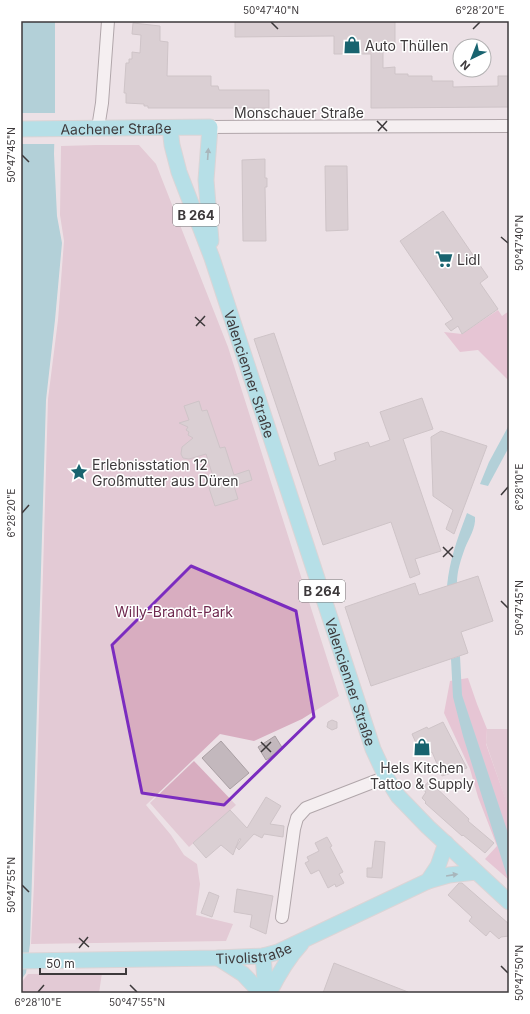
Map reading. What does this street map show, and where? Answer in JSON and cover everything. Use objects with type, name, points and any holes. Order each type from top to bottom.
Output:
[{"type":"main road","name":"Valencienner Straße","points":[[170,128],[172,145],[179,172],[212,258],[373,749],[386,777],[398,796],[413,813],[509,902]]},
{"type":"main road","name":"Aachener Straße","points":[[21,129],[210,128]]},
{"type":"main road","name":"Valencienner Straße","points":[[210,128],[206,180],[212,258]]},
{"type":"main road","points":[[179,172],[190,181],[206,180]]},
{"type":"main road","points":[[428,880],[438,866],[446,843]]},
{"type":"main road","name":"Tivolistraße","points":[[21,961],[262,956],[278,952],[428,880],[449,875],[476,872]]},
{"type":"main road","points":[[269,993],[279,972],[289,957],[304,940]]},
{"type":"main road","points":[[262,956],[266,993]]},
{"type":"main road","points":[[218,958],[243,974],[261,993]]},
{"type":"street","points":[[93,128],[102,104],[108,21]]},
{"type":"street","name":"Monschauer Straße","points":[[210,128],[509,126]]},
{"type":"street","points":[[282,917],[294,829],[302,812],[306,808],[319,802],[386,777]]},
{"type":"highlighted area","points":[[191,566],[296,611],[314,717],[224,805],[142,793],[112,645]]},
{"type":"green space","name":"Willy-Brandt-Park","points":[[139,145],[156,164],[228,347],[339,696],[302,719],[254,741],[220,734],[146,805],[171,835],[184,855],[197,864],[200,884],[196,915],[233,924],[226,941],[31,944],[48,399],[58,320],[64,241],[60,215],[61,146]]},
{"type":"green space","points":[[487,729],[509,729],[509,802],[507,804],[486,743]]},
{"type":"green space","points":[[194,761],[236,805],[189,847],[150,803]]},
{"type":"green space","points":[[102,973],[99,993],[21,993],[21,983],[28,974]]},
{"type":"shaded area","points":[[498,310],[502,316],[509,311],[509,381],[478,350],[460,352],[444,332],[462,334]]},
{"type":"shaded area","points":[[468,678],[487,729],[486,744],[507,803],[509,802],[509,880],[485,859],[497,846],[478,797],[470,769],[444,713],[450,681]]},
{"type":"water","points":[[21,21],[55,21],[54,154],[57,216],[62,243],[46,400],[30,944],[26,973],[21,980]]},
{"type":"water","points":[[509,425],[509,447],[488,486],[480,484],[489,462]]},
{"type":"water","points":[[467,513],[475,517],[472,533],[461,561],[457,583],[447,586],[452,558]]},
{"type":"water","points":[[460,656],[462,695],[509,836],[509,877],[507,876],[463,736],[453,697],[451,659]]},
{"type":"pier","points":[[21,113],[57,113],[56,144],[21,144]]},
{"type":"building","points":[[235,21],[395,21],[395,47],[383,47],[383,68],[395,67],[395,74],[408,74],[408,76],[432,76],[432,81],[453,81],[453,87],[498,86],[498,76],[509,76],[509,107],[371,108],[371,54],[334,54],[334,36],[235,37]]},
{"type":"building","points":[[133,23],[160,26],[160,41],[168,42],[167,76],[211,76],[211,86],[218,86],[219,90],[269,90],[269,108],[148,108],[148,106],[144,106],[144,104],[126,103],[126,93],[124,93],[126,63],[129,63],[129,59],[132,59],[132,52],[140,53],[141,35],[132,34]]},
{"type":"building","points":[[265,159],[265,178],[267,178],[267,187],[265,187],[266,241],[243,241],[242,160]]},
{"type":"building","points":[[325,166],[347,166],[348,230],[326,231]]},
{"type":"building","name":"Lidl","points":[[443,211],[488,277],[480,283],[498,309],[462,334],[458,326],[451,331],[445,324],[453,319],[400,241]]},
{"type":"building","points":[[274,333],[319,466],[336,460],[334,453],[368,442],[370,447],[390,440],[380,412],[422,398],[433,429],[403,439],[441,551],[415,559],[420,574],[410,578],[391,522],[323,545],[254,339]]},
{"type":"building","points":[[199,401],[202,411],[207,410],[220,448],[225,447],[234,475],[249,470],[252,480],[234,486],[238,499],[215,506],[209,488],[216,486],[206,454],[189,459],[183,458],[181,454],[182,447],[193,438],[188,435],[189,432],[186,430],[188,427],[179,423],[189,420],[184,406]]},
{"type":"building","points":[[441,431],[487,446],[454,534],[446,529],[453,510],[433,496],[431,437]]},
{"type":"building","points":[[478,576],[493,621],[461,632],[468,653],[371,686],[345,607],[415,583],[419,595]]},
{"type":"building","points":[[332,720],[337,722],[337,728],[332,730],[327,727],[328,722]]},
{"type":"building","points":[[443,722],[467,768],[442,776],[432,752],[426,755],[424,749],[421,750],[418,742],[416,743],[412,734]]},
{"type":"building","points":[[275,736],[283,749],[266,760],[258,747]]},
{"type":"building","points":[[221,741],[249,773],[230,789],[202,758]]},
{"type":"building","points":[[429,781],[469,819],[468,821],[494,843],[485,853],[463,835],[462,836],[425,803],[426,802],[422,798],[426,792],[422,789]]},
{"type":"building","points":[[266,797],[281,806],[270,824],[284,826],[283,837],[264,834],[262,838],[254,834],[239,850],[236,847],[233,855],[221,845],[206,858],[193,843],[230,810],[247,828]]},
{"type":"building","points":[[327,837],[332,846],[330,847],[343,872],[339,874],[344,883],[336,887],[335,884],[328,888],[319,870],[311,874],[305,863],[309,861],[307,857],[319,851],[315,843]]},
{"type":"building","points":[[375,841],[385,842],[382,878],[367,877],[367,868],[372,868]]},
{"type":"building","points":[[459,883],[462,883],[509,924],[509,936],[501,937],[499,939],[490,931],[486,936],[469,921],[472,917],[448,895]]},
{"type":"building","points":[[237,889],[273,896],[266,934],[250,927],[252,915],[234,912]]},
{"type":"building","points":[[209,892],[219,896],[212,917],[201,913]]},
{"type":"building","points":[[334,963],[408,992],[408,993],[323,993]]},
{"type":"place","name":"Auto Thüllen","points":[[352,45]]},
{"type":"place","name":"Lidl","points":[[444,259]]},
{"type":"place","name":"Erlebnisstation 12 Großmutter aus Düren","points":[[79,472]]},
{"type":"place","name":"Hels Kitchen Tattoo & Supply","points":[[422,747]]}]
